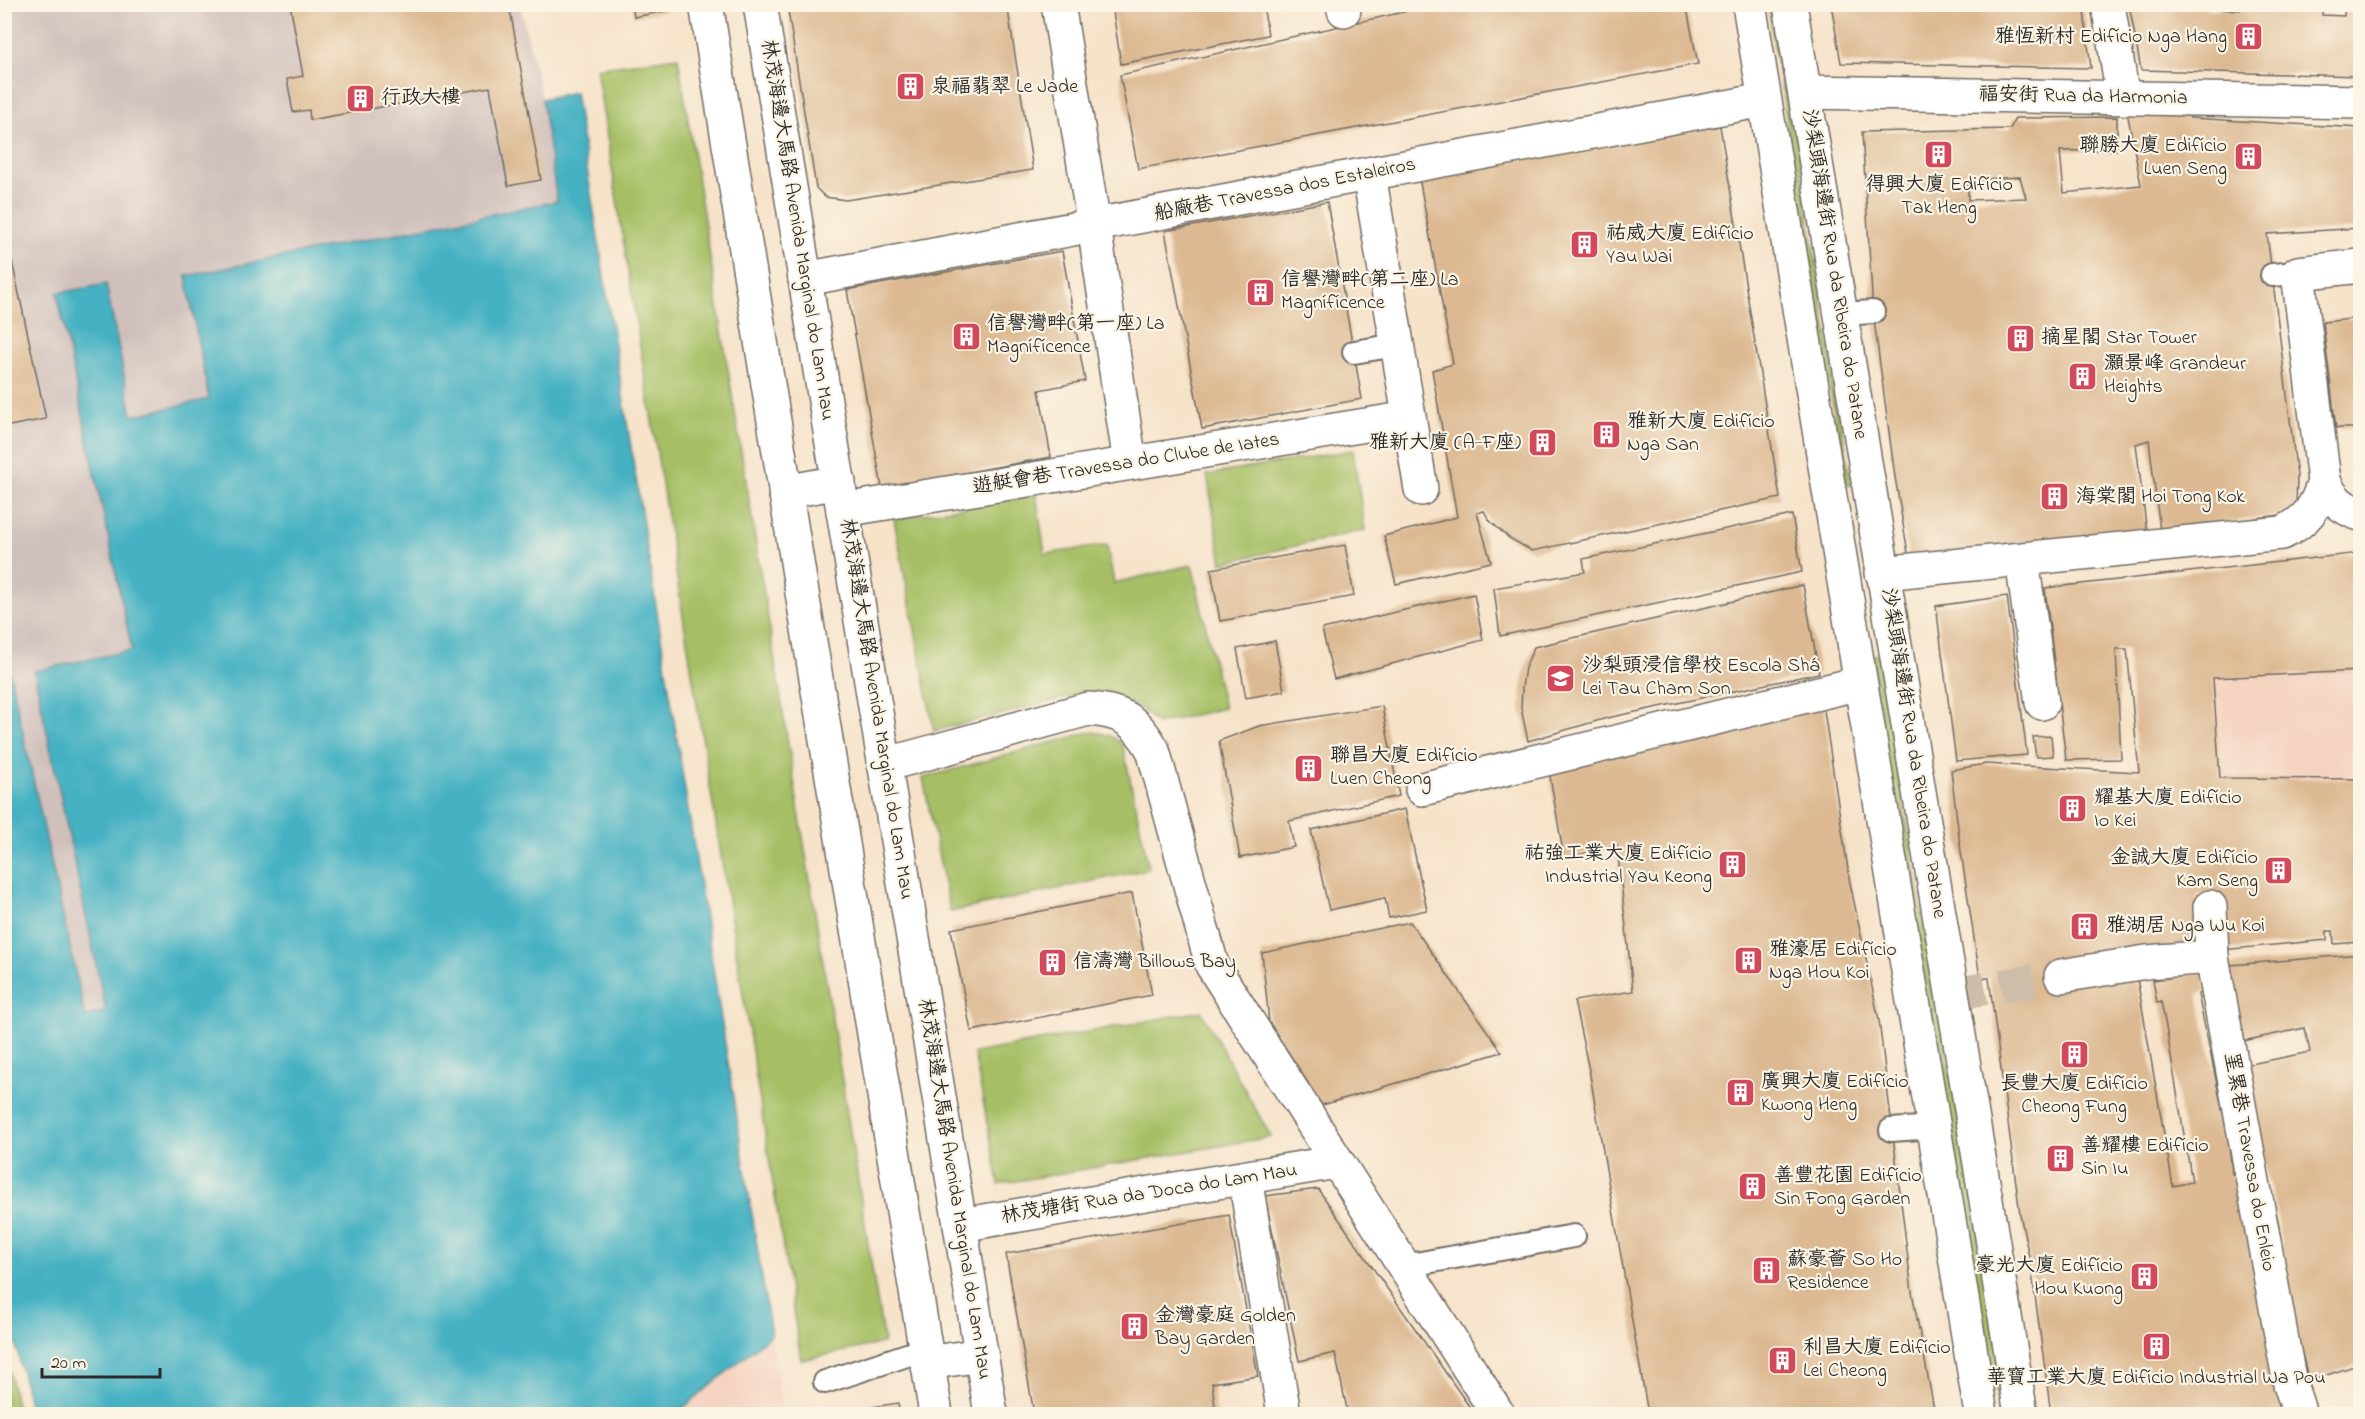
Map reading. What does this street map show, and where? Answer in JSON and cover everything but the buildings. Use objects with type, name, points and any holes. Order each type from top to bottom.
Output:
[{"type":"street","points":[[706,4],[936,1414]]},
{"type":"street","name":"林茂海邊大馬路 Avenida Marginal do Lam Mau","points":[[760,4],[991,1414]]},
{"type":"street","points":[[1058,4],[1130,463]]},
{"type":"street","name":"沙梨頭海邊街 Rua da Ribeira do Patane","points":[[1749,4],[1860,683],[1917,1125],[1981,1414]]},
{"type":"street","name":"沙梨頭海邊街 Rua da Ribeira do Patane","points":[[1790,4],[2021,1414]]},
{"type":"street","points":[[2108,4],[2123,98]]},
{"type":"street","name":"福安街 Rua da Harmonia","points":[[1805,92],[2361,102]]},
{"type":"street","name":"船廠巷 Travessa dos Estaleiros","points":[[805,279],[1764,100]]},
{"type":"street","points":[[1370,174],[1421,489]]},
{"type":"street","points":[[2361,267],[2285,274],[2324,481],[2331,496],[2341,507],[2361,514]]},
{"type":"street","name":"遊艇會巷 Travessa do Clube de Iates","points":[[785,492],[841,496],[1130,463],[1409,418]]},
{"type":"street","points":[[1882,573],[2282,533],[2297,526],[2310,513],[2320,498],[2324,481]]},
{"type":"street","points":[[2022,560],[2042,703]]},
{"type":"street","points":[[1422,789],[1860,683]]},
{"type":"street","points":[[884,765],[1088,709],[1107,711],[1127,718],[1142,731],[1153,750],[1212,966],[1498,1414]]},
{"type":"street","name":"罣累巷 Travessa do Enleio","points":[[2210,908],[2212,957],[2290,1384],[2300,1414]]},
{"type":"street","points":[[2061,976],[2146,962],[2212,957]]},
{"type":"street","name":"林茂塘街 Rua da Doca do Lam Mau","points":[[960,1225],[1337,1162]]},
{"type":"street","points":[[1245,1178],[1284,1414]]},
{"type":"street","points":[[926,1356],[981,1355]]},
{"type":"lane","points":[[1841,314],[1873,312]]},
{"type":"lane","points":[[1354,352],[1397,345]]},
{"type":"lane","points":[[1404,1266],[1574,1236]]},
{"type":"lane","points":[[825,1382],[926,1356]]},
{"type":"shaded area","points":[[4,5],[520,5],[542,99],[557,201],[186,276],[209,399],[132,416],[106,284],[57,293],[132,650],[34,672],[107,1012],[84,1016],[5,651]]},
{"type":"shaded area","points":[[2186,572],[2191,609],[2360,594],[2360,779],[2192,778],[2139,772],[2127,649],[2116,649],[2109,582]]},
{"type":"shaded area","points":[[771,1335],[783,1414],[676,1414],[754,1348]]},
{"type":"green space","points":[[1768,5],[1775,5],[1851,484],[1846,485]]},
{"type":"green space","points":[[678,57],[884,1343],[801,1360],[596,68]]},
{"type":"green space","points":[[1353,450],[1365,530],[1222,563],[1207,475]]},
{"type":"green space","points":[[1036,494],[1045,554],[1107,545],[1114,583],[1192,565],[1224,708],[1157,724],[1138,706],[1094,691],[934,731],[894,519]]},
{"type":"green space","points":[[1871,655],[1878,655],[2009,1414],[2000,1414],[1989,1358]]},
{"type":"green space","points":[[1090,732],[1108,735],[1123,746],[1149,869],[950,912],[923,778]]},
{"type":"green space","points":[[1201,1011],[1271,1137],[999,1184],[974,1053]]},
{"type":"green space","points":[[5,1352],[18,1414],[5,1414]]},
{"type":"water","points":[[575,92],[771,1335],[676,1414],[31,1414],[4,1291],[5,651],[85,1016],[106,1011],[34,671],[132,650],[57,293],[106,284],[132,416],[209,399],[186,276],[557,201],[542,99]]},
{"type":"tunnel","points":[[1953,994],[2061,976]]},
{"type":"place","name":"雅恆新村 Edifício Nga Hang","points":[[2248,37]]},
{"type":"place","name":"泉福翡翠 Le Jade","points":[[910,87]]},
{"type":"place","name":"行政大樓","points":[[360,98]]},
{"type":"place","name":"得興大廈 Edifício Tak Heng","points":[[1939,154]]},
{"type":"place","name":"聯勝大廈 Edifício Luen Seng","points":[[2248,157]]},
{"type":"place","name":"祐威大廈 Edifício Yau Wai","points":[[1585,245]]},
{"type":"place","name":"信譽灣畔(第二座) La Magnífícence","points":[[1260,292]]},
{"type":"place","name":"信譽灣畔(第一座) La Magnífícence","points":[[966,336]]},
{"type":"place","name":"摘星閣 Star Tower","points":[[2020,338]]},
{"type":"place","name":"灝景峰 Grandeur Heights","points":[[2083,376]]},
{"type":"place","name":"雅新大廈 Edifício Nga San","points":[[1606,434]]},
{"type":"place","name":"雅新大廈 (A-F座)","points":[[1542,443]]},
{"type":"place","name":"海棠閣 Hoi Tong Kok","points":[[2055,497]]},
{"type":"place","name":"沙梨頭浸信學校 Escola Shá Lei Tau Cham Son","points":[[1561,678]]},
{"type":"place","name":"聯昌大廈 Edifício Luen Cheong","points":[[1309,768]]},
{"type":"place","name":"耀基大廈 Edifício Io Kei","points":[[2073,809]]},
{"type":"place","name":"祐強工業大廈 Edifício Industrial Yau Keong","points":[[1733,865]]},
{"type":"place","name":"金誠大廈 Edifício Kam Seng","points":[[2279,870]]},
{"type":"place","name":"雅湖居 Nga Wu Koi","points":[[2085,926]]},
{"type":"place","name":"雅濠居 Edifício Nga Hou Koi","points":[[1748,961]]},
{"type":"place","name":"信濤灣 Billows Bay","points":[[1052,962]]},
{"type":"place","name":"長豐大廈 Edifício Cheong Fung","points":[[2074,1054]]},
{"type":"place","name":"廣興大廈 Edifício Kwong Heng","points":[[1740,1093]]},
{"type":"place","name":"善耀樓 Edifício Sin Iu","points":[[2060,1158]]},
{"type":"place","name":"善豐花園 Edifício Sin Fong Garden","points":[[1753,1187]]},
{"type":"place","name":"蘇豪薈 So Ho Residence","points":[[1766,1271]]},
{"type":"place","name":"豪光大廈 Edifício Hou Kuong","points":[[2144,1277]]},
{"type":"place","name":"金灣豪庭 Golden Bay Garden","points":[[1134,1327]]},
{"type":"place","name":"華寶工業大廈 Edifício Industrial Wa Pou","points":[[2156,1347]]},
{"type":"place","name":"利昌大廈 Edifício Lei Cheong","points":[[1782,1360]]}]
